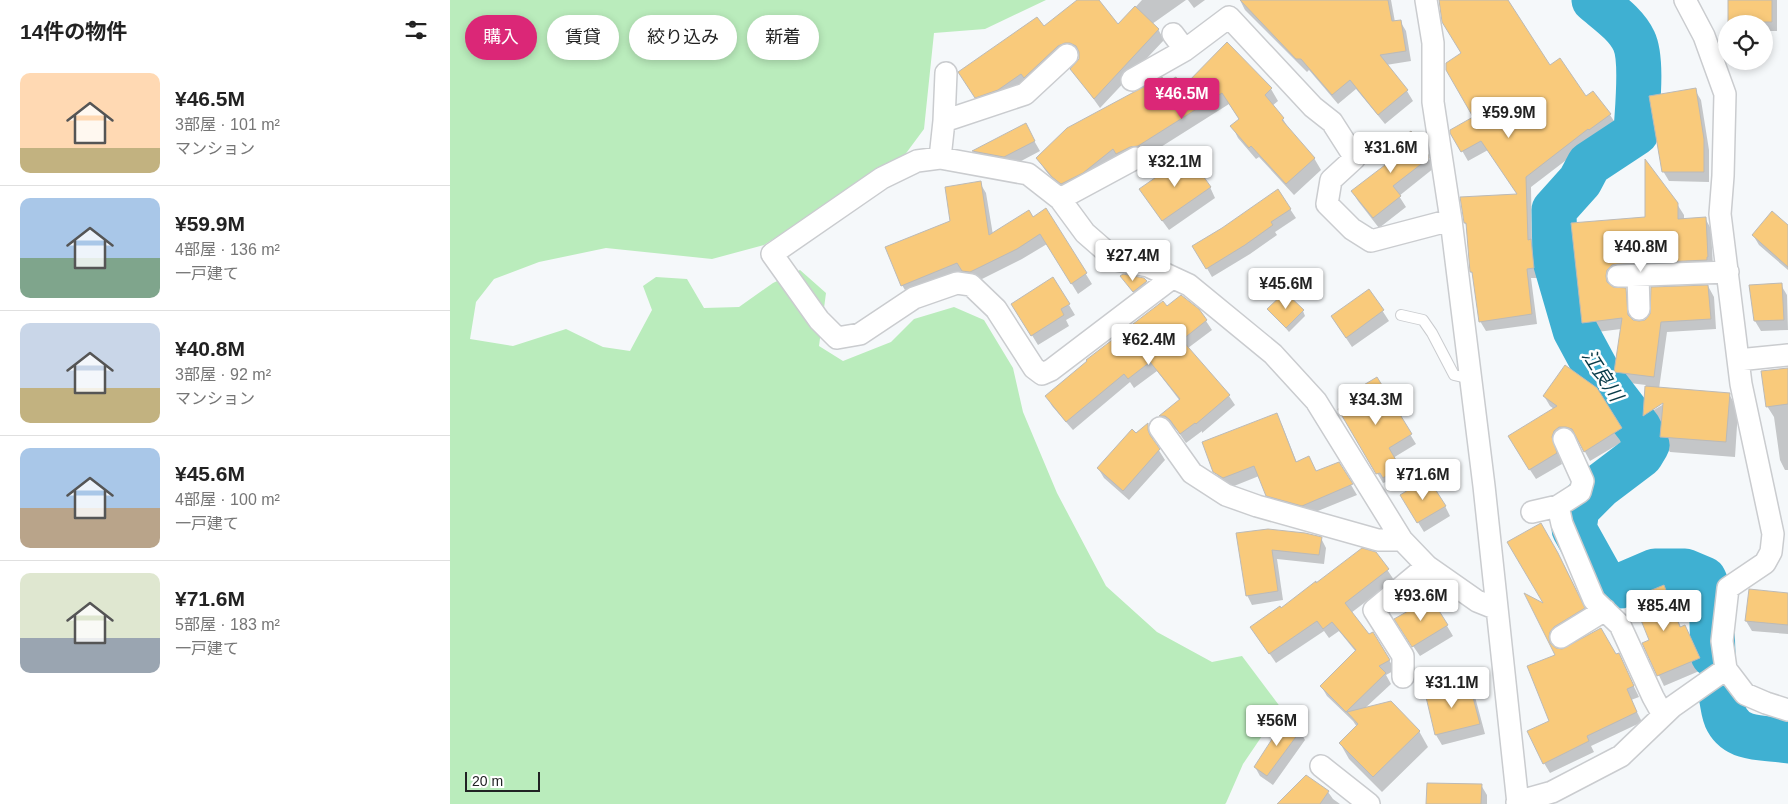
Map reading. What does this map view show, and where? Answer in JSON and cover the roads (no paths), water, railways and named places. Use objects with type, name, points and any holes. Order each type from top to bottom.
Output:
[{"type":"street","points":[[1426,0],[1433,43],[1433,102],[1451,220],[1471,380],[1517,803],[1552,792],[1621,756],[1672,707],[1726,669]]},
{"type":"street","points":[[1685,0],[1704,36],[1725,94],[1720,214],[1741,384],[1781,535],[1765,563],[1728,588],[1722,641],[1726,669],[1745,694],[1788,710]]},
{"type":"street","points":[[1132,80],[1179,42],[1229,17],[1313,107],[1332,122],[1355,158],[1331,180],[1327,204],[1352,229],[1371,241],[1451,220]]},
{"type":"street","points":[[944,122],[1024,94],[1067,55]]},
{"type":"street","points":[[940,158],[946,73]]},
{"type":"street","points":[[1172,278],[1051,370],[1042,374],[1034,368],[996,309],[971,285],[957,283],[914,298],[860,334],[837,338],[819,320],[772,254],[882,178],[917,161],[940,158],[1028,174],[1060,199],[1085,233],[1116,260],[1148,266],[1190,285],[1274,354],[1316,401],[1402,540],[1427,566],[1477,601],[1497,609]]},
{"type":"street","points":[[1060,199],[1136,158]]},
{"type":"street","points":[[1639,309],[1628,276],[1728,272]]},
{"type":"street","points":[[1738,360],[1788,355]]},
{"type":"street","points":[[1160,428],[1192,473],[1226,495],[1256,506],[1378,540],[1402,540]]},
{"type":"street","points":[[1532,512],[1558,506],[1580,492],[1583,481],[1564,439]]},
{"type":"street","points":[[1558,506],[1562,524],[1594,600],[1620,625],[1663,715]]},
{"type":"street","points":[[1403,678],[1403,656],[1374,610],[1427,566]]},
{"type":"street","points":[[1560,637],[1605,610]]},
{"type":"street","points":[[1321,766],[1369,804]]},
{"type":"lane","points":[[1401,314],[1422,320],[1432,333],[1454,375],[1471,380]]},
{"type":"waterway","name":"江良川","points":[[1594,0],[1626,29],[1637,49],[1639,86],[1636,133],[1589,164],[1580,181],[1554,210],[1555,261],[1575,330],[1602,380],[1639,428],[1647,445],[1641,455],[1600,486],[1577,509],[1574,529],[1603,581],[1620,586],[1655,571],[1685,571],[1704,579],[1711,595],[1713,655]]},
{"type":"waterway","name":"江良川","points":[[1721,696],[1727,720],[1739,732],[1754,737],[1788,741]]}]
